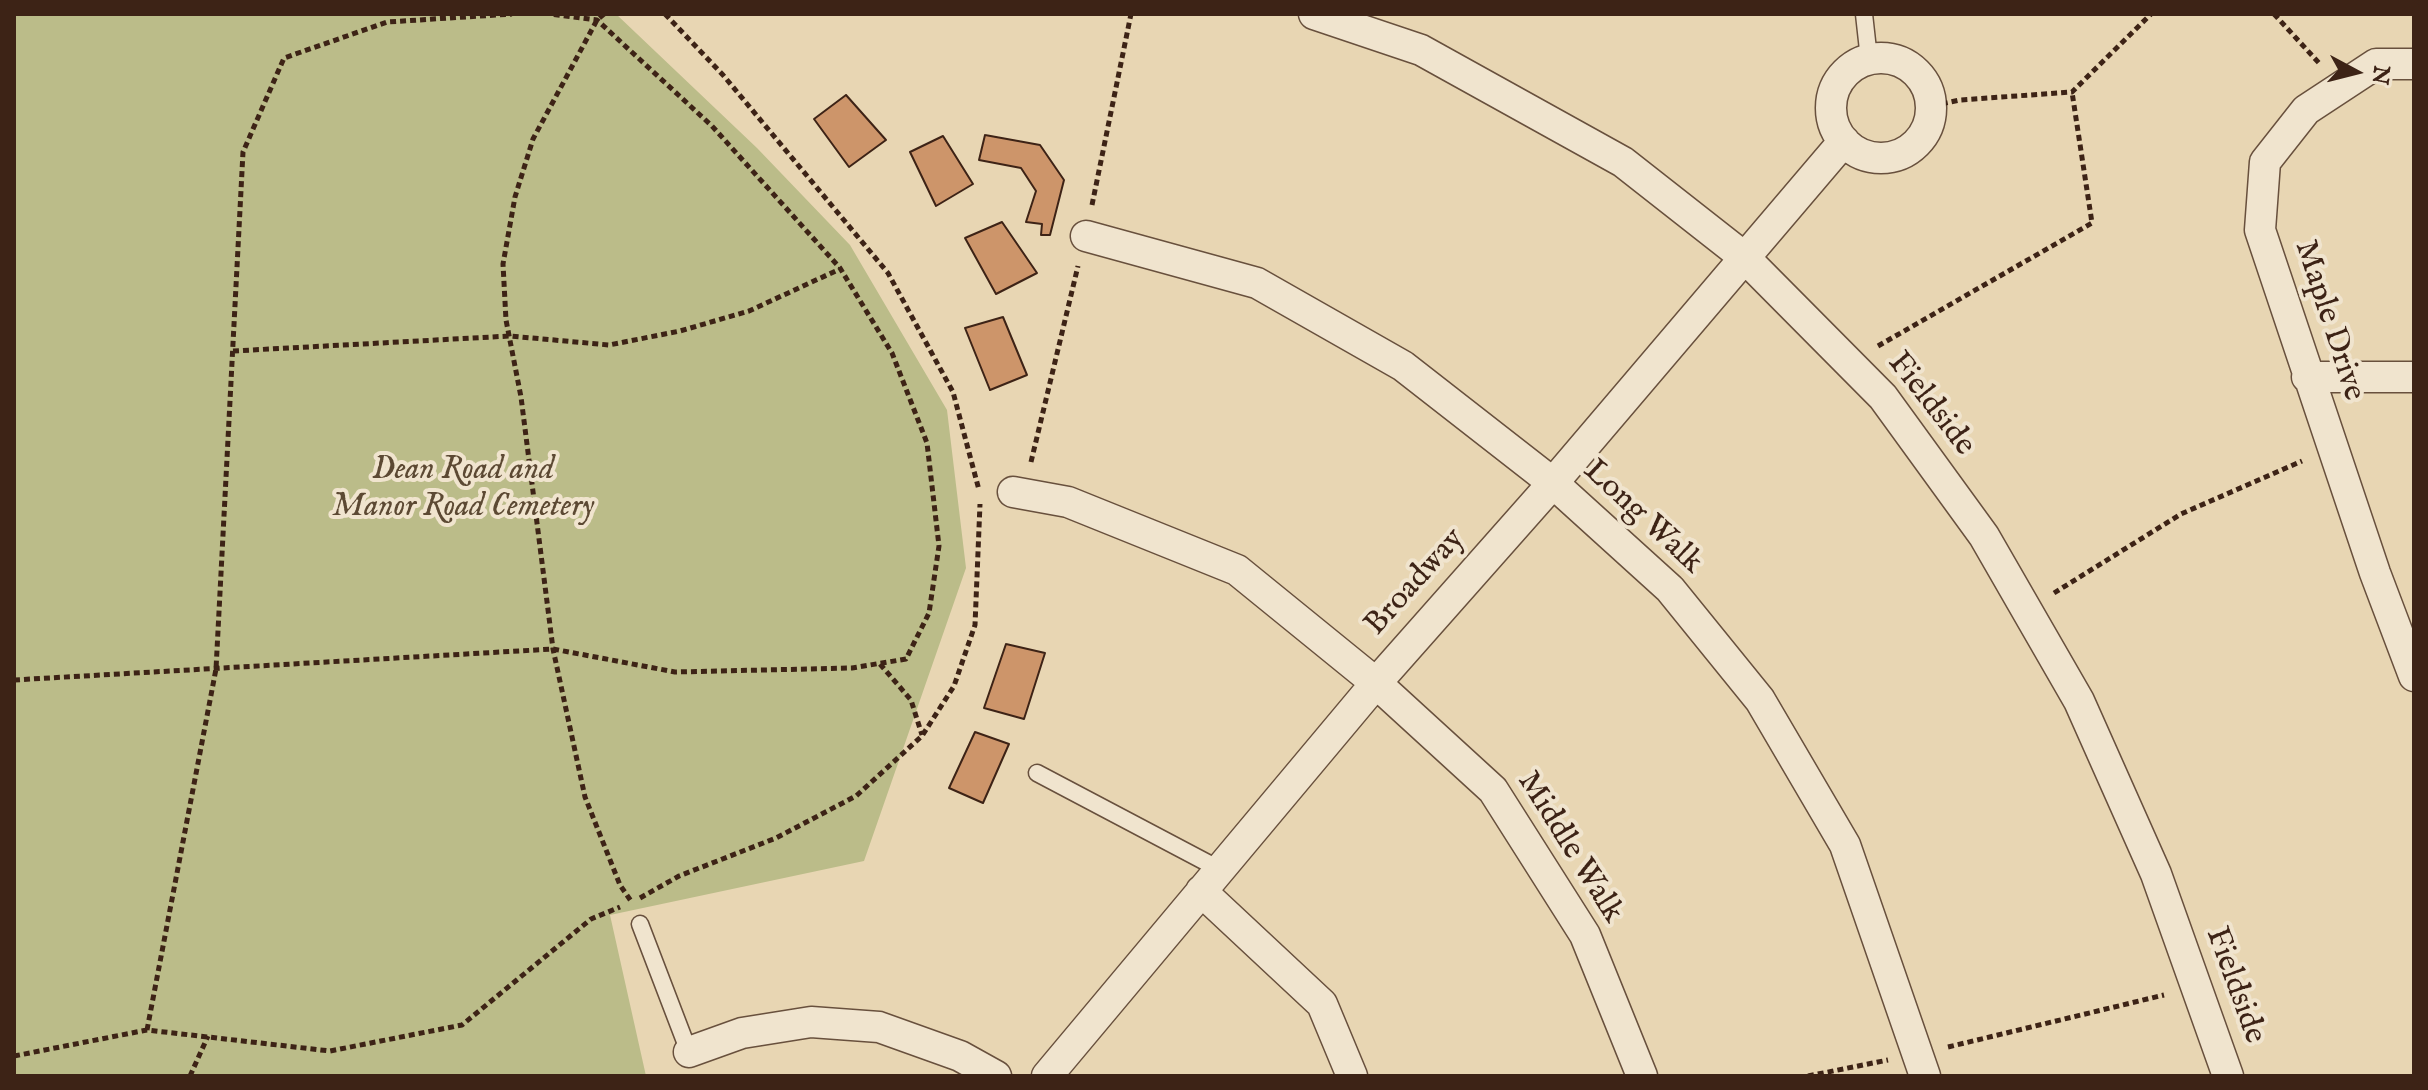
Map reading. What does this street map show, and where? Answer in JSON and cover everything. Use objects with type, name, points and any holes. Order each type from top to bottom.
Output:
[{"type":"street","name":"Fieldside","points":[[1314,14],[1421,50],[1623,162],[1744,257],[1883,397],[1984,536],[2079,701],[2156,874],[2228,1076]]},
{"type":"street","points":[[1884,57],[1899,60],[1922,78],[1932,106],[1929,123],[1921,139],[1908,151],[1891,157],[1874,158],[1858,152],[1844,141],[1835,127],[1831,110],[1841,77],[1869,59],[1884,57]]},
{"type":"street","name":"Maple Drive","points":[[2414,64],[2376,64],[2306,110],[2265,162],[2260,230],[2307,377],[2414,676]]},
{"type":"street","name":"Broadway","points":[[1047,1076],[1376,683],[1553,483],[1844,141]]},
{"type":"street","name":"Long Walk","points":[[1086,236],[1257,283],[1403,366],[1553,483],[1670,589],[1760,700],[1845,845],[1921,1065]]},
{"type":"street","points":[[2307,377],[2414,377]]},
{"type":"street","name":"Middle Walk","points":[[1013,492],[1068,502],[1237,570],[1376,683],[1493,790],[1585,935],[1642,1076]]},
{"type":"street","points":[[1210,880],[1322,1004],[1352,1076]]},
{"type":"street","points":[[689,1052],[742,1033],[811,1022],[879,1027],[960,1056],[996,1076]]},
{"type":"lane","points":[[1864,14],[1869,59]]},
{"type":"lane","points":[[1037,773],[1210,880]]},
{"type":"lane","points":[[640,924],[689,1052]]},
{"type":"path","points":[[147,1030],[216,669],[243,152],[284,58],[387,22],[512,14]]},
{"type":"path","points":[[14,680],[553,649],[675,672],[852,668],[906,659],[929,613],[939,546],[927,443],[892,353],[840,268],[712,126],[597,20],[550,14]]},
{"type":"path","points":[[604,14],[597,20],[533,139],[515,197],[503,264],[506,320],[521,397],[553,649],[585,797],[620,885],[632,902],[640,924]]},
{"type":"path","points":[[14,1056],[147,1030],[330,1051],[462,1025],[591,919],[632,902],[679,876],[776,838],[856,796],[922,736],[954,686],[975,625],[980,494],[953,392],[888,273],[723,75],[665,14]]},
{"type":"path","points":[[1932,106],[1960,100],[2072,92],[2151,14]]},
{"type":"path","points":[[2274,14],[2341,87]]},
{"type":"path","points":[[1849,363],[2092,223],[2072,92]]},
{"type":"path","points":[[233,351],[510,336],[609,345],[749,311],[840,268]]},
{"type":"path","points":[[2027,609],[2181,514],[2333,448]]},
{"type":"path","points":[[880,664],[911,700],[922,736]]},
{"type":"path","points":[[1808,1076],[1921,1065],[2196,988]]},
{"type":"path","points":[[190,1076],[208,1036]]},
{"type":"green space","name":"Dean Road and Manor Road Cemetery","points":[[14,14],[616,14],[757,148],[850,245],[947,410],[966,568],[864,861],[610,915],[646,1076],[14,1076]]},
{"type":"building","points":[[846,95],[886,140],[849,167],[814,119]]},
{"type":"building","points":[[985,135],[1040,145],[1064,180],[1050,235],[1041,235],[1042,224],[1026,222],[1036,191],[1021,168],[979,160]]},
{"type":"building","points":[[943,136],[973,184],[936,206],[910,152]]},
{"type":"building","points":[[1002,222],[1037,273],[996,294],[965,238]]},
{"type":"building","points":[[1003,317],[1027,375],[990,390],[965,328]]},
{"type":"building","points":[[1006,644],[1045,653],[1024,719],[984,708]]},
{"type":"building","points":[[975,732],[1009,744],[983,803],[949,788]]}]
